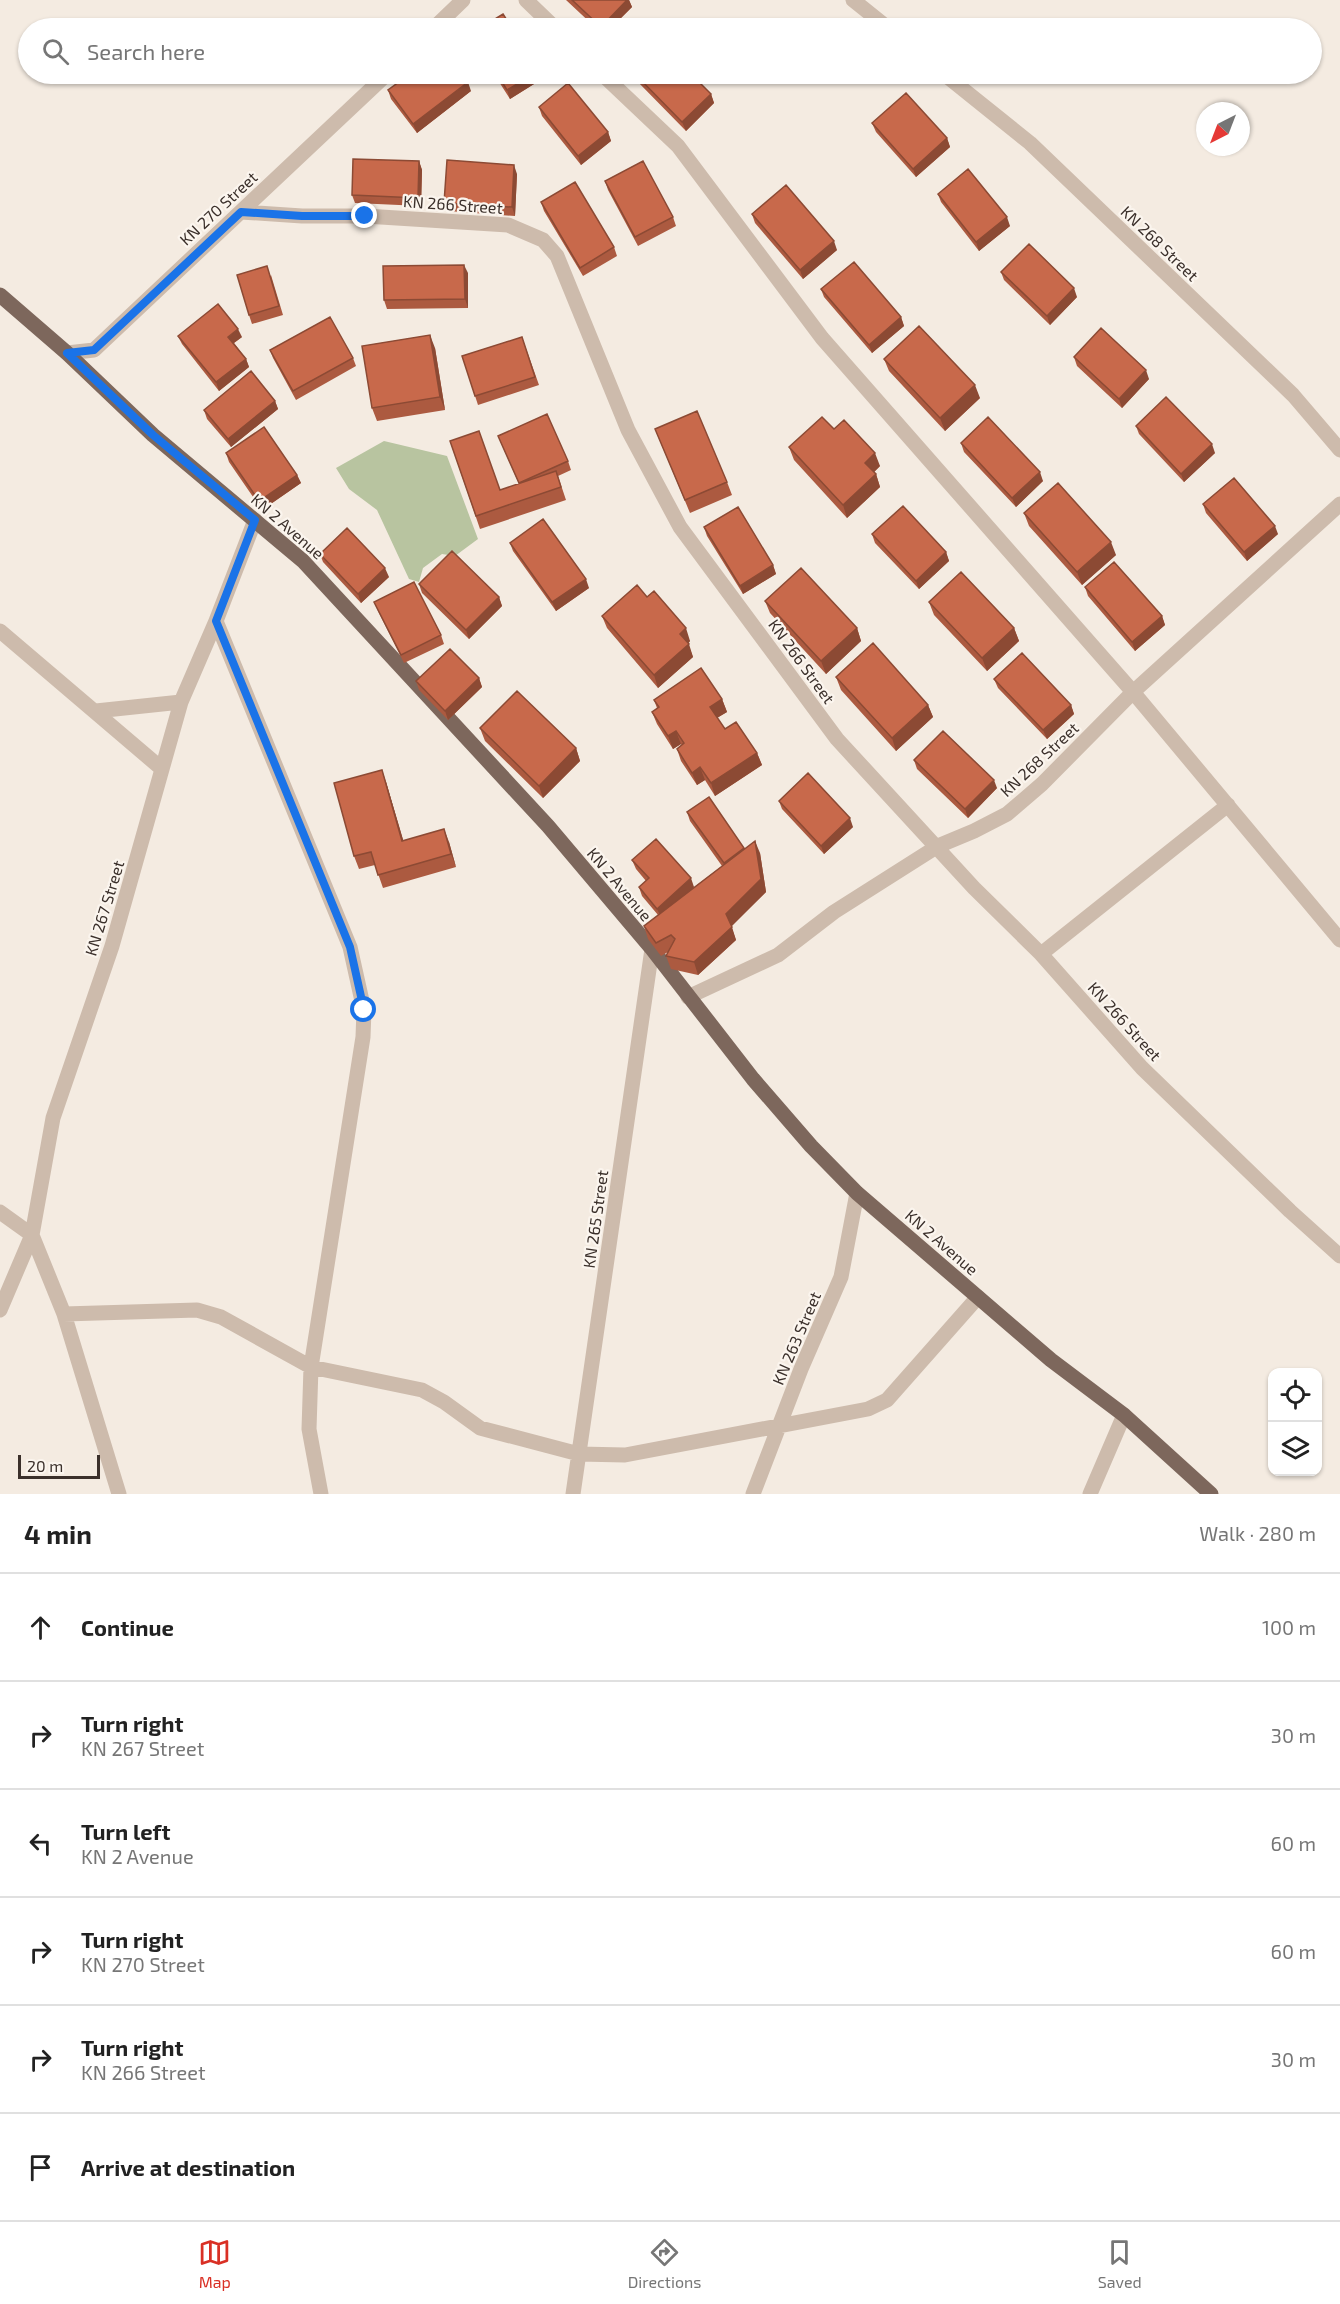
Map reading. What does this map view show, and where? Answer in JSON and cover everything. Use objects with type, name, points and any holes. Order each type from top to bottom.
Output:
[{"type":"main road","name":"KN 2 Avenue","points":[[0,295],[67,353],[153,435],[303,561],[548,826],[652,949],[688,997],[796,1129],[857,1193],[1051,1360],[1124,1415],[1212,1494]]},
{"type":"street","points":[[444,18],[463,0]]},
{"type":"street","points":[[526,0],[545,18]]},
{"type":"street","points":[[853,0],[876,18]]},
{"type":"street","name":"KN 270 Street","points":[[67,353],[94,350],[376,84]]},
{"type":"street","points":[[613,84],[678,146],[822,338],[1133,692],[1340,940]]},
{"type":"street","name":"KN 268 Street","points":[[956,84],[1047,159],[1293,395],[1340,450]]},
{"type":"street","name":"KN 266 Street","points":[[241,212],[302,216],[365,216],[508,225],[543,240],[557,256],[628,430],[680,527],[837,739],[938,846],[974,888],[1041,954],[1142,1068],[1340,1256]]},
{"type":"street","name":"KN 268 Street","points":[[688,997],[778,955],[834,912],[938,846],[1006,814],[1042,784],[1133,692],[1340,504]]},
{"type":"street","name":"KN 267 Street","points":[[0,1310],[32,1235],[53,1118],[112,946],[182,702],[255,520]]},
{"type":"street","points":[[216,621],[350,947],[364,1010],[363,1037],[311,1367],[309,1429],[321,1494]]},
{"type":"street","points":[[0,631],[162,769]]},
{"type":"street","points":[[96,711],[182,702]]},
{"type":"street","points":[[1041,954],[1228,805]]},
{"type":"street","name":"KN 265 Street","points":[[573,1494],[652,949]]},
{"type":"street","name":"KN 263 Street","points":[[753,1494],[801,1369],[841,1277],[857,1193]]},
{"type":"street","points":[[0,1212],[32,1235],[64,1314],[119,1494]]},
{"type":"street","points":[[64,1314],[197,1310],[221,1317],[311,1367],[422,1390],[444,1402],[480,1428],[579,1454],[625,1455],[778,1428],[868,1409],[887,1400],[978,1297]]},
{"type":"street","points":[[1090,1494],[1124,1415]]},
{"type":"green space","points":[[384,441],[447,456],[478,539],[455,556],[442,554],[423,568],[419,582],[409,579],[377,510],[349,489],[336,468]]},
{"type":"building","points":[[572,0],[627,0],[610,18],[591,18]]},
{"type":"building","points":[[396,84],[465,84],[413,124],[388,90]]},
{"type":"building","points":[[503,84],[517,84],[507,90]]},
{"type":"building","points":[[569,84],[608,132],[578,156],[539,107]]},
{"type":"building","points":[[645,84],[701,84],[711,94],[682,122]]},
{"type":"building","points":[[906,93],[947,138],[913,169],[872,123]]},
{"type":"building","points":[[353,159],[419,161],[418,198],[352,195]]},
{"type":"building","points":[[447,160],[514,165],[512,207],[444,203]]},
{"type":"building","points":[[643,161],[673,217],[635,237],[605,181]]},
{"type":"building","points":[[968,169],[1007,217],[976,242],[938,194]]},
{"type":"building","points":[[575,182],[614,247],[580,268],[541,202]]},
{"type":"building","points":[[786,185],[834,241],[800,270],[752,214]]},
{"type":"building","points":[[1029,244],[1074,288],[1047,316],[1001,272]]},
{"type":"building","points":[[854,262],[901,317],[869,345],[821,289]]},
{"type":"building","points":[[464,265],[465,299],[384,300],[383,266]]},
{"type":"building","points":[[267,266],[279,306],[249,315],[237,275]]},
{"type":"building","points":[[218,304],[238,329],[228,337],[246,359],[216,382],[178,336]]},
{"type":"building","points":[[330,317],[353,358],[293,391],[270,350]]},
{"type":"building","points":[[919,326],[975,385],[940,418],[884,359]]},
{"type":"building","points":[[1101,328],[1146,370],[1119,399],[1074,357]]},
{"type":"building","points":[[430,335],[440,397],[372,408],[362,346]]},
{"type":"building","points":[[522,337],[535,377],[475,396],[462,356]]},
{"type":"building","points":[[251,371],[275,401],[228,439],[204,410]]},
{"type":"building","points":[[1166,397],[1212,444],[1181,474],[1136,426]]},
{"type":"building","points":[[697,411],[727,482],[685,500],[655,429]]},
{"type":"building","points":[[547,414],[568,461],[519,483],[498,436]]},
{"type":"building","points":[[822,417],[834,429],[844,420],[875,453],[865,463],[876,474],[843,505],[789,447]]},
{"type":"building","points":[[988,417],[1040,472],[1012,498],[961,443]]},
{"type":"building","points":[[264,427],[297,475],[259,501],[226,453]]},
{"type":"building","points":[[479,431],[500,490],[556,471],[561,487],[476,516],[450,441]]},
{"type":"building","points":[[1234,478],[1275,526],[1244,552],[1203,504]]},
{"type":"building","points":[[1058,483],[1111,542],[1077,572],[1024,513]]},
{"type":"building","points":[[903,506],[946,552],[916,581],[872,534]]},
{"type":"building","points":[[738,507],[773,565],[740,586],[704,527]]},
{"type":"building","points":[[543,519],[586,579],[552,602],[510,543]]},
{"type":"building","points":[[347,528],[385,568],[358,594],[320,554]]},
{"type":"building","points":[[452,551],[499,597],[466,630],[419,584]]},
{"type":"building","points":[[1114,562],[1162,616],[1132,642],[1085,587]]},
{"type":"building","points":[[801,568],[857,628],[821,661],[765,601]]},
{"type":"building","points":[[961,572],[1014,628],[982,658],[929,602]]},
{"type":"building","points":[[414,582],[441,635],[401,655],[374,602]]},
{"type":"building","points":[[637,585],[647,597],[654,591],[686,628],[680,634],[689,644],[654,675],[602,616]]},
{"type":"building","points":[[873,643],[928,705],[892,738],[836,677]]},
{"type":"building","points":[[450,649],[479,678],[445,711],[416,681]]},
{"type":"building","points":[[1022,653],[1071,705],[1043,730],[994,679]]},
{"type":"building","points":[[701,668],[722,699],[710,707],[725,729],[736,722],[757,753],[711,783],[700,767],[692,773],[677,749],[684,743],[676,731],[668,736],[652,712],[659,707],[654,700]]},
{"type":"building","points":[[517,691],[576,748],[539,786],[480,728]]},
{"type":"building","points":[[943,731],[994,780],[965,809],[914,760]]},
{"type":"building","points":[[382,770],[402,841],[444,829],[451,854],[378,875],[371,852],[354,856],[334,783]]},
{"type":"building","points":[[808,773],[850,818],[821,846],[779,801]]},
{"type":"building","points":[[709,797],[744,848],[724,863],[687,812]]},
{"type":"building","points":[[656,839],[691,878],[657,909],[639,887],[649,878],[632,860]]},
{"type":"building","points":[[755,841],[761,879],[726,914],[732,927],[694,962],[666,956],[675,939],[671,935],[656,943],[644,926]]},
{"type":"route","points":[[364,1010],[350,947],[216,621],[255,520],[153,435],[67,353],[94,350],[241,212],[302,216],[365,216]]}]
